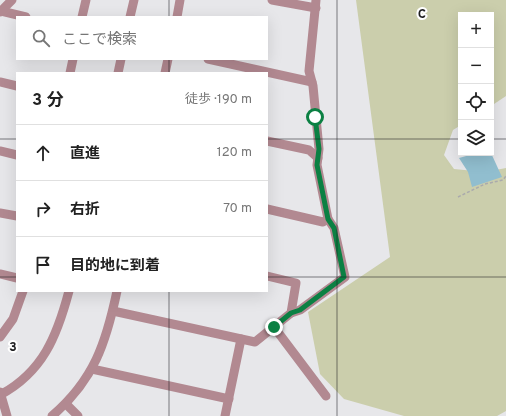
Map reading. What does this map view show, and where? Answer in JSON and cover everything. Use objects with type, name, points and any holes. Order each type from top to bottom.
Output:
[{"type":"street","points":[[1,11],[12,0]]},
{"type":"street","points":[[82,16],[86,0]]},
{"type":"street","points":[[130,16],[134,0]]},
{"type":"street","points":[[177,16],[180,0]]},
{"type":"street","points":[[113,311],[255,342],[291,313],[300,310],[344,277],[334,228],[328,219],[317,165],[319,149],[312,82],[309,71],[316,4],[272,0]]},
{"type":"street","points":[[1,11],[22,16]]},
{"type":"street","points":[[70,72],[73,60]]},
{"type":"street","points":[[118,72],[121,60]]},
{"type":"street","points":[[164,72],[168,60]]},
{"type":"street","points":[[213,60],[267,72]]},
{"type":"street","points":[[268,72],[312,82]]},
{"type":"street","points":[[0,82],[16,86]]},
{"type":"street","points":[[268,141],[309,150],[318,158]]},
{"type":"street","points":[[0,151],[16,154]]},
{"type":"street","points":[[268,209],[323,222],[328,219]]},
{"type":"street","points":[[0,212],[16,216]]},
{"type":"street","points":[[0,274],[16,278]]},
{"type":"street","points":[[268,276],[296,283],[291,313]]},
{"type":"street","points":[[0,337],[13,319],[23,292]]},
{"type":"street","points":[[7,416],[0,394],[27,377],[49,349],[62,319],[69,292]]},
{"type":"street","points":[[52,416],[66,404],[92,370],[108,333],[117,292]]},
{"type":"street","points":[[274,327],[326,396]]},
{"type":"street","points":[[226,416],[241,339]]},
{"type":"street","points":[[92,370],[229,399]]},
{"type":"street","points":[[66,404],[78,416]]},
{"type":"path","points":[[458,197],[485,184],[503,180],[506,176]]},
{"type":"green space","points":[[356,0],[506,0],[506,96],[494,104],[494,12],[458,12],[458,127],[453,130],[444,155],[454,169],[485,172],[506,168],[506,411],[497,416],[404,416],[344,399],[320,374],[308,312],[390,257]]},
{"type":"water","points":[[466,156],[492,156],[502,177],[472,187],[468,172],[459,158]]},
{"type":"route","points":[[274,327],[291,313],[300,310],[344,277],[334,228],[328,219],[317,165],[319,149],[315,117]]}]
